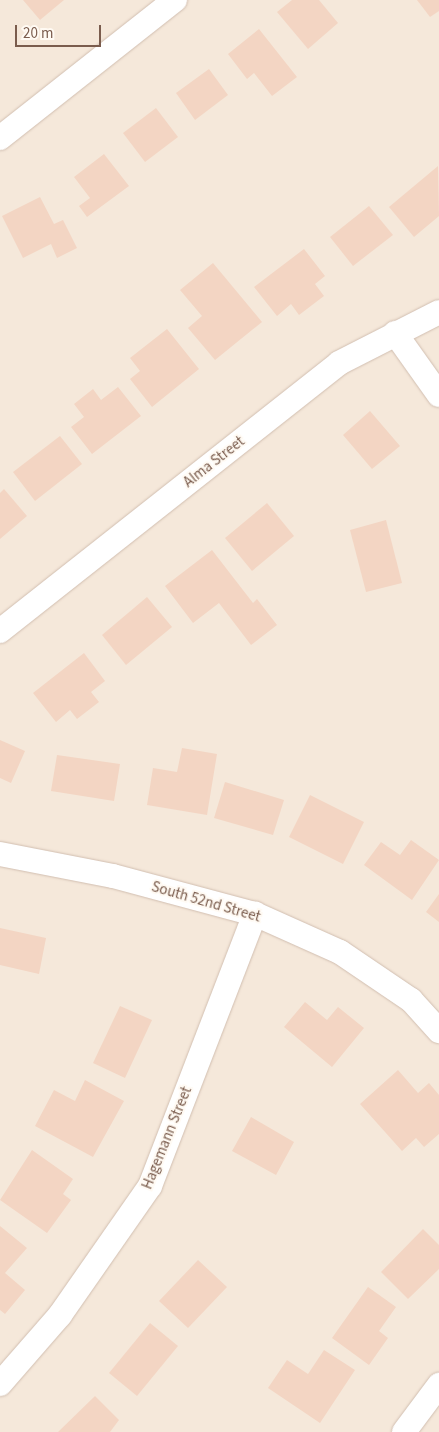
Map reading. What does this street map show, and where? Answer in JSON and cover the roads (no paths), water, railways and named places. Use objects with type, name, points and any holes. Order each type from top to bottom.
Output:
[{"type":"street","points":[[0,138],[175,0]]},
{"type":"street","name":"Alma Street","points":[[0,631],[340,363],[439,312]]},
{"type":"street","points":[[396,333],[439,395]]},
{"type":"street","name":"South 52nd Street","points":[[0,854],[113,876],[255,914],[340,952],[411,1000],[439,1031]]},
{"type":"street","name":"Hagemann Street","points":[[0,1384],[60,1315],[150,1186],[255,914]]},
{"type":"street","points":[[404,1432],[439,1385]]}]
